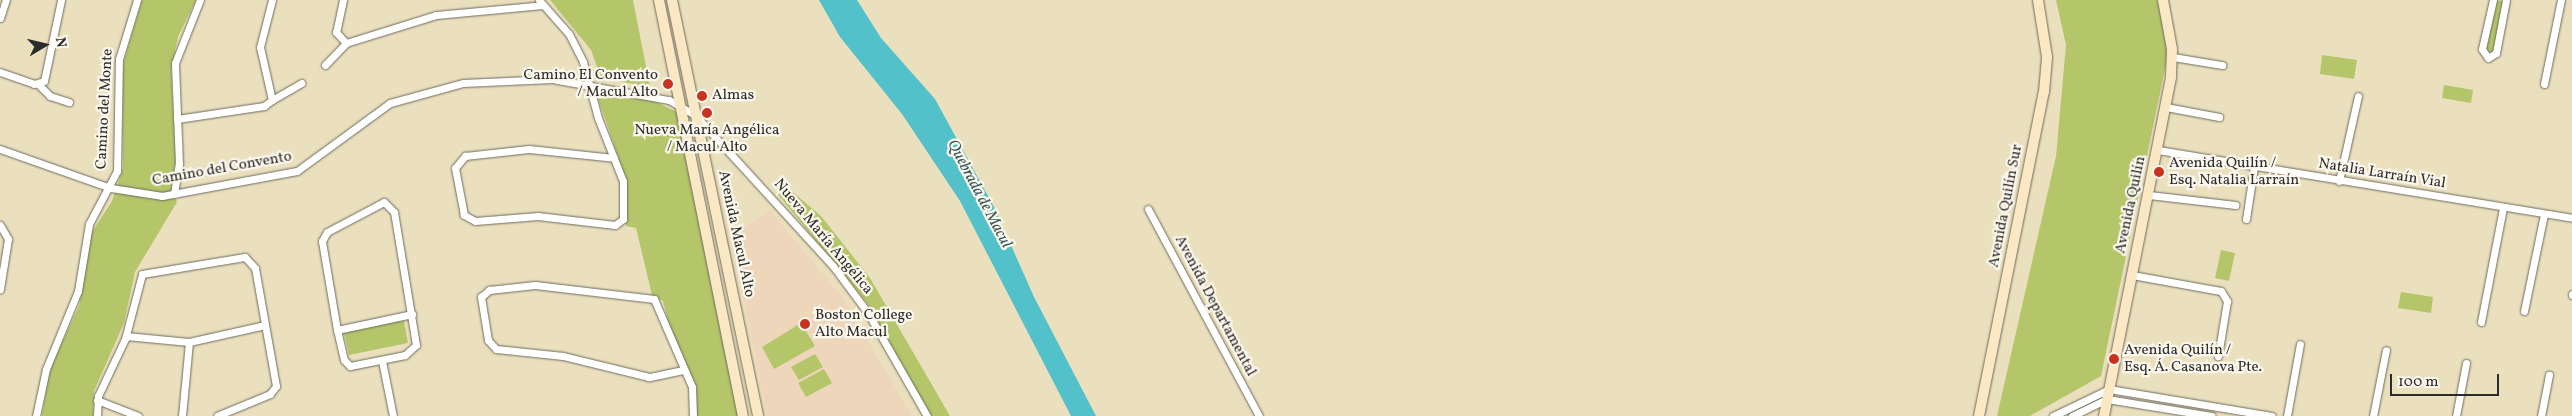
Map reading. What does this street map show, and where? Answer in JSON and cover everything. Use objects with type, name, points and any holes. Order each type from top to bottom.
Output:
[{"type":"street","points":[[0,18],[6,0]]},
{"type":"street","points":[[38,84],[46,77],[61,0]]},
{"type":"street","name":"Camino del Monte","points":[[36,416],[46,369],[78,291],[89,224],[111,188],[119,160],[119,59],[137,0]]},
{"type":"street","points":[[174,194],[179,164],[176,54],[200,0]]},
{"type":"street","points":[[272,0],[260,47],[272,100]]},
{"type":"street","points":[[343,0],[336,32],[346,43]]},
{"type":"street","name":"Avenida Macul Alto","points":[[659,0],[744,416]]},
{"type":"street","name":"Avenida Macul Alto","points":[[672,0],[758,416]]},
{"type":"street","name":"Avenida Quilín Sur","points":[[1979,416],[2044,92],[2046,51],[2038,0]]},
{"type":"street","name":"Avenida Quilín","points":[[2104,416],[2166,107],[2173,57],[2163,0]]},
{"type":"street","points":[[2493,0],[2482,49],[2488,58],[2496,52],[2506,0]]},
{"type":"street","points":[[2544,84],[2561,0]]},
{"type":"street","points":[[325,65],[346,43],[436,14],[541,2],[574,43],[589,83],[614,158],[624,190],[623,218],[617,224],[529,216],[475,221],[463,211],[455,168],[464,156],[529,149],[614,158]]},
{"type":"street","points":[[2173,57],[2222,65]]},
{"type":"street","points":[[0,72],[38,84],[50,96],[69,102]]},
{"type":"street","name":"Camino del Convento","points":[[0,149],[111,188],[148,195],[174,194],[297,171],[381,108],[421,92],[506,78],[589,83],[681,105],[695,115]]},
{"type":"street","points":[[177,119],[264,106],[301,83]]},
{"type":"street","points":[[2339,181],[2358,96]]},
{"type":"street","points":[[2166,107],[2219,117]]},
{"type":"street","name":"Nueva María Angélica","points":[[695,115],[850,288],[926,416]]},
{"type":"street","name":"Natalia Larraín Vial","points":[[2158,150],[2572,218]]},
{"type":"street","points":[[2246,219],[2254,166]]},
{"type":"street","points":[[2149,195],[2235,205]]},
{"type":"street","points":[[381,202],[394,212],[412,314],[414,350],[382,361],[347,364],[337,330],[321,247],[323,236],[381,202]]},
{"type":"street","points":[[2482,322],[2503,208]]},
{"type":"street","name":"Avenida Departamental","points":[[1148,209],[1259,416]]},
{"type":"street","points":[[2524,311],[2544,214]]},
{"type":"street","points":[[0,225],[8,239],[0,288]]},
{"type":"street","points":[[97,416],[97,400],[126,336],[142,274],[241,257],[254,264],[275,389],[217,416]]},
{"type":"street","points":[[2132,275],[2221,291],[2226,301],[2218,356]]},
{"type":"street","points":[[683,370],[649,377],[570,358],[496,348],[488,340],[481,297],[490,290],[535,285],[654,299],[683,370],[692,387],[693,416]]},
{"type":"street","points":[[337,330],[412,314]]},
{"type":"street","points":[[126,336],[189,342],[265,325]]},
{"type":"street","points":[[182,416],[189,342]]},
{"type":"street","points":[[2287,416],[2300,344]]},
{"type":"street","points":[[2373,416],[2386,350]]},
{"type":"street","points":[[382,361],[393,416]]},
{"type":"street","points":[[2456,416],[2466,363]]},
{"type":"street","points":[[2541,416],[2550,375]]},
{"type":"street","points":[[2053,416],[2108,394],[2272,416]]},
{"type":"street","points":[[2072,416],[2108,394],[2212,416]]},
{"type":"street","points":[[97,400],[138,416]]},
{"type":"shaded area","name":"Boston College Alto Macul","points":[[770,210],[842,297],[912,416],[767,416],[731,236]]},
{"type":"green space","points":[[142,0],[196,0],[178,37],[171,71],[176,158],[171,188],[177,202],[135,272],[124,323],[94,391],[93,416],[42,416],[50,369],[79,306],[92,232],[112,201],[123,168],[122,68]]},
{"type":"green space","points":[[550,0],[633,0],[650,87],[601,78],[591,50]]},
{"type":"green space","points":[[2056,0],[2157,0],[2169,50],[2101,376],[2030,416],[1997,416],[2056,156],[2066,45]]},
{"type":"green space","points":[[2495,0],[2503,1],[2493,52],[2484,50]]},
{"type":"green space","points":[[2322,55],[2357,60],[2354,79],[2320,74]]},
{"type":"green space","points":[[2444,85],[2473,90],[2471,103],[2442,98]]},
{"type":"green space","points":[[594,87],[650,99],[679,113],[740,416],[697,416],[693,380],[673,340],[663,301],[652,295],[636,228],[626,226],[627,182]]},
{"type":"green space","points":[[788,188],[821,216],[870,278],[950,416],[931,416],[868,304],[776,192]]},
{"type":"green space","points":[[2221,250],[2235,253],[2229,281],[2215,278]]},
{"type":"green space","points":[[2401,292],[2433,297],[2431,313],[2398,308]]},
{"type":"green space","points":[[403,316],[408,343],[349,355],[343,328]]},
{"type":"green space","points":[[801,323],[815,346],[774,369],[762,347]]},
{"type":"green space","points":[[815,354],[823,367],[799,380],[791,367]]},
{"type":"green space","points":[[824,369],[832,383],[806,397],[798,383]]},
{"type":"water","name":"Quebrada de Macul","points":[[819,0],[857,0],[881,38],[935,99],[994,207],[1034,297],[1096,416],[1071,416],[960,201],[902,114],[840,37]]},
{"type":"place","name":"Camino El Convento / Macul Alto","points":[[668,84]]},
{"type":"place","name":"Almas","points":[[702,96]]},
{"type":"place","name":"Nueva María Angélica / Macul Alto","points":[[707,113]]},
{"type":"place","name":"Avenida Quilín / Esq. Natalia Larraín","points":[[2159,172]]},
{"type":"place","name":"Boston College Alto Macul","points":[[805,324]]},
{"type":"place","name":"Avenida Quilín / Esq. Á. Casanova Pte.","points":[[2114,359]]}]
